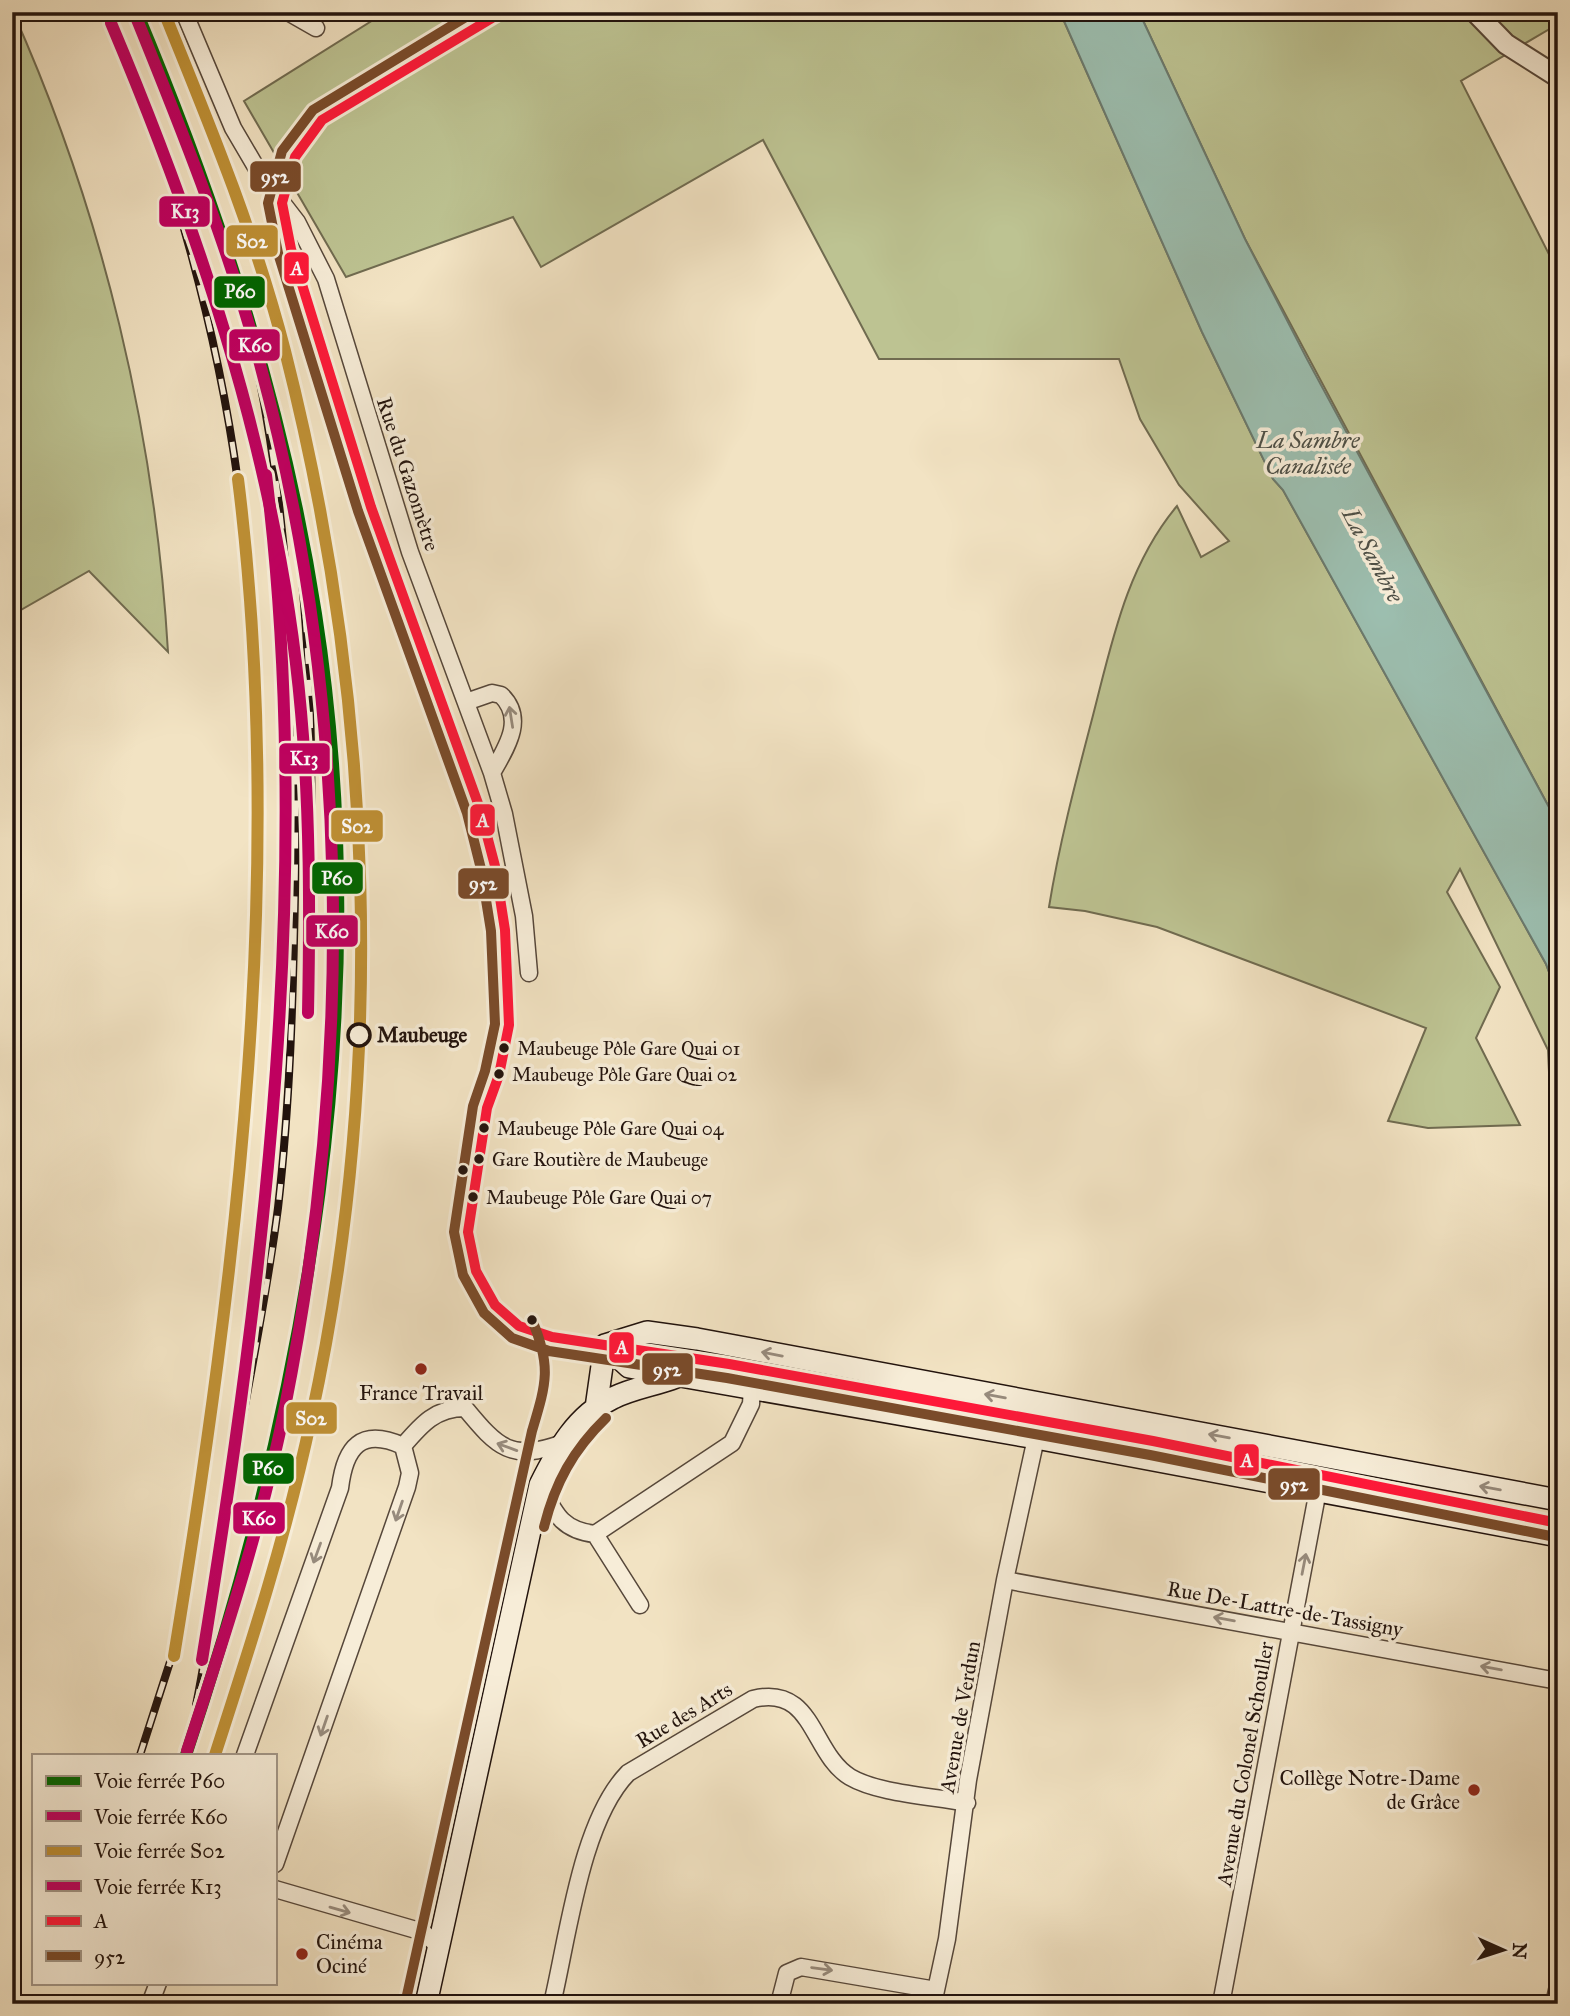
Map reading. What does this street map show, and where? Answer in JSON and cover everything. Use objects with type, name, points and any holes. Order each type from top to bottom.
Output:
[{"type":"main road","points":[[605,1345],[647,1332],[697,1339],[1558,1500]]},
{"type":"main road","points":[[605,1345],[629,1367],[673,1378],[752,1388],[1036,1438],[1558,1536]]},
{"type":"main road","points":[[596,1408],[605,1345]]},
{"type":"main road","points":[[426,2004],[540,1485],[563,1443],[596,1408],[627,1392],[673,1378]]},
{"type":"street","name":"Rue du Gazomètre","points":[[184,12],[233,128],[260,174],[297,222],[326,279],[410,552],[492,773],[514,852],[529,974]]},
{"type":"street","points":[[288,12],[316,28]]},
{"type":"street","points":[[1475,12],[1506,44],[1558,76]]},
{"type":"street","points":[[466,702],[492,693],[501,695],[514,713],[512,736],[492,773]]},
{"type":"street","points":[[540,1485],[560,1520],[572,1530],[595,1534],[732,1443],[751,1404],[752,1388]]},
{"type":"street","points":[[403,1446],[426,1419],[451,1409],[465,1408],[499,1446],[513,1451],[534,1452],[563,1443]]},
{"type":"street","name":"Avenue de Verdun","points":[[935,1997],[1005,1580],[1036,1438]]},
{"type":"street","points":[[245,1754],[340,1488],[344,1461],[351,1449],[374,1439],[387,1439],[403,1446]]},
{"type":"street","points":[[276,1861],[407,1488],[410,1473],[403,1446]]},
{"type":"street","name":"Avenue du Colonel Schouller","points":[[1220,2004],[1318,1490]]},
{"type":"street","points":[[595,1534],[640,1605]]},
{"type":"street","name":"Rue De-Lattre-de-Tassigny","points":[[1005,1580],[1558,1681]]},
{"type":"street","name":"Rue des Arts","points":[[552,2004],[592,1833],[614,1787],[640,1766],[753,1699],[777,1696],[799,1708],[838,1765],[858,1781],[967,1803]]},
{"type":"street","points":[[276,1889],[423,1932],[438,1945]]},
{"type":"street","points":[[779,2004],[787,1973],[801,1967],[935,1997]]},
{"type":"street","points":[[150,2004],[158,1984]]},
{"type":"street","points":[[1554,2004],[1558,1986]]},
{"type":"green space","points":[[13,12],[45,88],[73,166],[119,325],[151,487],[168,652],[89,571],[12,615]]},
{"type":"green space","points":[[386,12],[1060,12],[1202,332],[1273,479],[1283,490],[1546,964],[1558,996],[1558,1131],[1552,1138],[1548,1050],[1460,869],[1447,892],[1500,987],[1476,1038],[1520,1125],[1428,1128],[1388,1121],[1426,1028],[1157,927],[1085,911],[1049,907],[1068,815],[1113,637],[1144,555],[1177,506],[1201,557],[1229,541],[1179,485],[1140,419],[1119,359],[879,359],[763,140],[541,267],[513,217],[346,277],[244,101]]},
{"type":"green space","points":[[1139,12],[1558,12],[1558,24],[1461,81],[1558,272],[1558,824],[1245,239]]},
{"type":"water","name":"La Sambre Canalisée","points":[[1060,12],[1139,12],[1245,239],[1558,824],[1558,996],[1546,964],[1283,490],[1273,479],[1202,332]]},
{"type":"railway","points":[[109,12],[152,127],[188,243],[204,302],[229,422],[252,622],[258,762],[257,904],[249,1046],[221,1329],[182,1608],[170,1662],[140,1754]]},
{"type":"railway","points":[[196,1705],[278,1208],[288,1090],[294,933],[295,737],[286,576],[266,417],[232,264]]},
{"type":"railway","points":[[279,426],[292,496],[307,642],[312,791],[307,1010]]},
{"type":"rail line","name":"P60","points":[[137,12],[167,85],[221,233],[267,383],[286,459],[316,614],[333,759],[338,904],[334,1048],[320,1192],[297,1335],[267,1476],[229,1616],[186,1754]]},
{"type":"rail line","name":"S02","points":[[164,12],[198,95],[260,264],[285,351],[315,483],[337,616],[353,749],[360,883],[360,1017],[352,1152],[336,1286],[311,1419],[291,1504],[215,1754]]},
{"type":"rail line","name":"K60","points":[[136,17],[217,225],[257,353],[288,483],[311,614],[326,746],[333,878],[332,1011],[323,1144],[308,1276],[276,1451],[241,1580],[187,1751]]},
{"type":"rail line","name":"K13","points":[[111,23],[177,190],[206,274],[233,360],[276,534],[291,623],[304,750],[309,862],[308,1013]]},
{"type":"rail line","name":"K60","points":[[202,1660],[225,1514],[263,1218],[276,1069],[284,921],[286,772],[280,623],[266,475]]},
{"type":"rail line","name":"S02","points":[[174,1656],[217,1364],[235,1217],[248,1069],[256,921],[258,773],[252,626],[238,479]]},
{"type":"transit line","name":"952","points":[[474,12],[313,110],[282,151],[268,203],[278,253],[358,511],[467,813],[481,869],[491,931],[495,1024],[485,1071],[473,1106],[454,1232],[463,1275],[484,1313],[512,1338],[549,1351],[727,1378],[1150,1455],[1555,1537]]},
{"type":"transit line","name":"A","points":[[502,12],[322,120],[295,157],[282,203],[291,249],[371,507],[480,809],[495,866],[505,930],[509,1025],[499,1075],[487,1108],[468,1232],[476,1271],[495,1305],[519,1326],[552,1337],[729,1364],[1153,1441],[1558,1523]]},
{"type":"transit line","name":"952","points":[[405,2004],[541,1400],[544,1363],[532,1320]]},
{"type":"transit line","name":"952","points":[[544,1527],[567,1468],[584,1442],[606,1418]]},
{"type":"place","name":"Maubeuge","points":[[359,1035]]},
{"type":"place","name":"Maubeuge Pôle Gare Quai 01","points":[[504,1048]]},
{"type":"place","name":"Maubeuge Pôle Gare Quai 02","points":[[499,1074]]},
{"type":"place","name":"Maubeuge Pôle Gare Quai 04","points":[[484,1128]]},
{"type":"place","name":"Gare Routière de Maubeuge","points":[[479,1159]]},
{"type":"place","name":"Maubeuge Pôle Gare Quai 07","points":[[473,1197]]},
{"type":"place","name":"France Travail","points":[[421,1369]]},
{"type":"place","name":"Collège Notre-Dame de Grâce","points":[[1474,1790]]},
{"type":"place","name":"Cinéma Ociné","points":[[302,1954]]},
{"type":"water label","name":"La Sambre","points":[[1373,555]]}]
